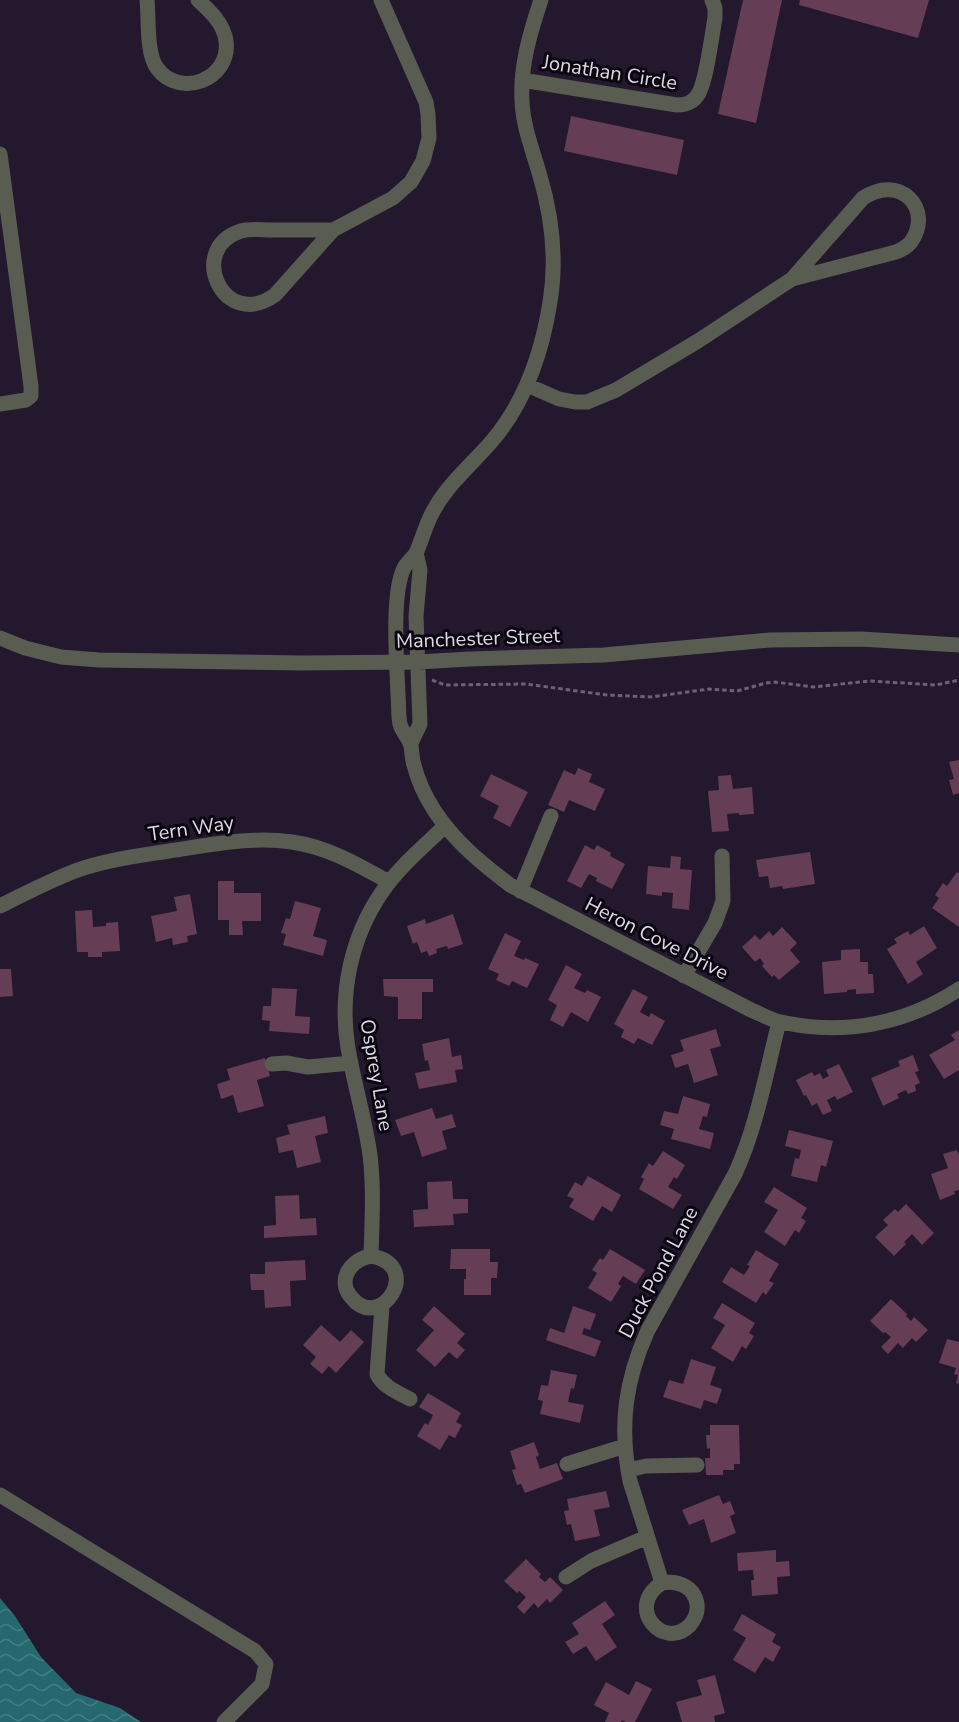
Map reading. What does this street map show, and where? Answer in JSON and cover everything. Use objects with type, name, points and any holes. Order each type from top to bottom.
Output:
[{"type":"street","points":[[147,0],[151,54],[156,67],[165,77],[189,84],[201,82],[212,76],[220,67],[226,53],[226,40],[222,27],[198,0]]},
{"type":"street","name":"Heron Cove Drive","points":[[541,0],[526,48],[522,98],[524,121],[546,199],[553,239],[551,299],[544,335],[527,385],[493,440],[453,482],[435,507],[416,553],[404,568],[399,586],[396,663],[400,724],[411,743],[414,765],[421,787],[445,826],[460,844],[479,862],[510,885],[751,1010],[780,1022],[831,1029],[868,1026],[916,1013],[938,1003],[959,989]]},
{"type":"street","name":"Jonathan Circle","points":[[522,80],[677,105],[686,104],[695,99],[702,86],[715,18],[712,0]]},
{"type":"street","points":[[333,230],[238,232],[226,239],[217,252],[213,267],[216,282],[225,294],[238,302],[254,305],[269,300],[333,230],[393,198],[411,182],[418,172],[427,149],[430,126],[426,102],[388,2]]},
{"type":"street","points":[[0,154],[5,217],[31,386],[31,396],[26,400],[0,404]]},
{"type":"street","points":[[527,385],[559,399],[575,402],[587,402],[600,398],[698,341],[792,279],[863,198],[886,188],[897,190],[913,201],[918,220],[911,242],[906,247],[896,252],[792,279]]},
{"type":"street","name":"Heron Cove Drive","points":[[411,743],[420,724],[416,616],[420,570],[416,553]]},
{"type":"street","name":"Manchester Street","points":[[0,638],[25,648],[62,657],[90,659],[396,663],[470,658],[604,655],[770,640],[861,639],[959,645]]},
{"type":"street","points":[[520,891],[551,816]]},
{"type":"street","name":"Osprey Lane","points":[[371,1256],[370,1157],[345,1031],[348,976],[364,923],[382,892],[401,868],[445,826]]},
{"type":"street","name":"Tern Way","points":[[0,906],[76,871],[111,862],[209,845],[255,840],[293,842],[327,851],[389,882]]},
{"type":"street","points":[[684,976],[715,923],[723,901],[722,856]]},
{"type":"street","name":"Duck Pond Lane","points":[[662,1583],[628,1470],[625,1446],[626,1400],[629,1384],[648,1330],[735,1174],[750,1137],[780,1022]]},
{"type":"street","points":[[272,1064],[286,1063],[308,1067],[351,1063]]},
{"type":"street","points":[[371,1256],[380,1257],[388,1262],[396,1277],[397,1286],[394,1293],[382,1306],[367,1307],[359,1304],[348,1293],[346,1285],[349,1269],[355,1262],[362,1257],[371,1256]]},
{"type":"street","points":[[382,1306],[377,1374],[386,1385],[410,1400]]},
{"type":"street","points":[[567,1464],[625,1446]]},
{"type":"street","points":[[628,1470],[646,1466],[697,1465]]},
{"type":"street","points":[[0,1495],[255,1651],[266,1664],[262,1683],[224,1722]]},
{"type":"street","points":[[566,1577],[591,1561],[647,1537]]},
{"type":"path","points":[[431,680],[445,685],[526,684],[608,695],[651,698],[709,689],[737,691],[775,682],[813,687],[870,681],[936,685],[959,680]]},
{"type":"water","points":[[0,1598],[15,1616],[41,1657],[76,1693],[120,1708],[141,1722],[0,1722]]},
{"type":"building","points":[[743,0],[782,0],[756,123],[718,114]]},
{"type":"building","points":[[800,0],[929,0],[918,38],[799,5]]},
{"type":"building","points":[[571,116],[684,140],[677,175],[564,151]]},
{"type":"building","points":[[959,760],[959,793],[953,795],[949,780],[954,779],[949,762]]},
{"type":"building","points":[[578,768],[592,774],[589,782],[605,789],[595,811],[569,800],[564,812],[548,805],[564,770],[575,775]]},
{"type":"building","points":[[491,774],[528,792],[510,827],[493,818],[499,806],[480,796]]},
{"type":"building","points":[[731,775],[733,789],[752,787],[754,814],[727,814],[729,831],[712,832],[708,791],[719,790],[718,776]]},
{"type":"building","points":[[585,845],[594,850],[597,845],[611,853],[610,856],[625,864],[612,889],[596,881],[597,878],[589,874],[581,888],[567,881]]},
{"type":"building","points":[[810,852],[815,884],[783,889],[782,886],[770,888],[768,876],[759,877],[756,860]]},
{"type":"building","points":[[671,856],[681,857],[680,869],[692,870],[689,910],[672,908],[673,893],[662,892],[662,896],[646,894],[648,866],[670,868]]},
{"type":"building","points":[[957,872],[959,873],[959,927],[932,908],[939,898],[935,895],[943,883],[947,886]]},
{"type":"building","points":[[218,881],[234,881],[234,893],[261,893],[261,921],[242,921],[243,935],[229,935],[229,920],[218,920]]},
{"type":"building","points":[[190,894],[197,934],[187,936],[188,942],[173,945],[172,938],[156,942],[151,916],[177,911],[174,897]]},
{"type":"building","points":[[295,901],[321,908],[313,936],[327,940],[323,956],[283,945],[286,934],[281,933],[286,918],[290,919]]},
{"type":"building","points":[[92,910],[93,927],[118,922],[120,951],[102,952],[102,957],[88,957],[88,952],[77,952],[75,911]]},
{"type":"building","points":[[453,914],[463,944],[448,949],[447,946],[436,949],[437,953],[429,956],[427,951],[421,953],[417,942],[413,944],[407,926],[425,919],[426,924]]},
{"type":"building","points":[[924,926],[937,948],[916,962],[923,974],[908,984],[887,949],[897,943],[894,939],[908,931],[910,935]]},
{"type":"building","points":[[782,927],[797,943],[790,950],[800,962],[779,980],[774,975],[772,977],[762,966],[764,964],[760,958],[755,962],[742,947],[755,935],[760,940],[769,931],[773,936]]},
{"type":"building","points":[[505,933],[521,941],[514,956],[539,964],[527,988],[512,981],[509,986],[496,980],[499,974],[488,969]]},
{"type":"building","points":[[860,949],[860,962],[868,962],[868,974],[873,974],[874,993],[856,994],[856,989],[824,994],[822,962],[841,960],[841,950]]},
{"type":"building","points":[[566,965],[582,974],[574,988],[585,993],[587,990],[601,997],[588,1022],[571,1012],[563,1027],[550,1020],[557,1005],[548,1000]]},
{"type":"building","points":[[0,969],[11,969],[13,996],[0,997]]},
{"type":"building","points":[[383,979],[433,979],[433,992],[422,992],[422,1019],[398,1019],[398,997],[384,996]]},
{"type":"building","points":[[272,988],[297,989],[295,1016],[310,1017],[309,1034],[269,1031],[270,1021],[262,1020],[263,1006],[271,1006]]},
{"type":"building","points":[[633,989],[648,997],[640,1012],[649,1017],[651,1013],[665,1021],[652,1045],[638,1038],[634,1044],[621,1037],[624,1030],[614,1024]]},
{"type":"building","points":[[716,1029],[721,1046],[710,1049],[718,1075],[694,1083],[688,1064],[675,1068],[671,1055],[684,1051],[680,1040]]},
{"type":"building","points":[[959,1030],[959,1070],[944,1079],[929,1055],[955,1040],[951,1035]]},
{"type":"building","points":[[449,1038],[452,1057],[461,1055],[463,1069],[455,1070],[457,1082],[419,1089],[415,1073],[430,1070],[428,1060],[425,1061],[422,1044]]},
{"type":"building","points":[[913,1055],[919,1071],[915,1072],[920,1083],[915,1085],[916,1091],[908,1094],[906,1090],[897,1094],[899,1098],[883,1106],[871,1078],[900,1066],[898,1061]]},
{"type":"building","points":[[265,1058],[270,1076],[257,1080],[264,1106],[238,1113],[233,1095],[221,1099],[217,1084],[230,1080],[227,1069]]},
{"type":"building","points":[[839,1064],[853,1092],[837,1100],[835,1096],[827,1100],[832,1111],[823,1115],[817,1103],[812,1106],[806,1095],[804,1096],[796,1080],[812,1072],[814,1076],[820,1073],[823,1079],[829,1076],[826,1070]]},
{"type":"building","points":[[683,1096],[710,1104],[707,1117],[703,1116],[699,1129],[714,1133],[710,1149],[671,1139],[674,1129],[660,1125],[664,1111],[678,1114]]},
{"type":"building","points":[[432,1108],[436,1119],[452,1114],[456,1127],[442,1131],[447,1149],[422,1157],[414,1132],[401,1136],[395,1120]]},
{"type":"building","points":[[325,1116],[328,1133],[315,1136],[321,1162],[297,1168],[293,1150],[279,1153],[276,1138],[290,1134],[287,1125]]},
{"type":"building","points":[[789,1130],[833,1141],[826,1167],[821,1165],[817,1182],[791,1176],[795,1158],[799,1159],[801,1150],[785,1146]]},
{"type":"building","points":[[957,1150],[959,1190],[940,1200],[931,1174],[948,1168],[943,1154]]},
{"type":"building","points":[[663,1151],[685,1165],[677,1179],[674,1177],[668,1187],[682,1195],[673,1209],[639,1189],[644,1179],[641,1177],[649,1163],[653,1166]]},
{"type":"building","points":[[588,1176],[621,1195],[612,1212],[602,1206],[593,1221],[569,1207],[574,1199],[567,1196],[575,1182],[582,1186]]},
{"type":"building","points":[[452,1181],[453,1199],[468,1199],[468,1213],[453,1214],[454,1225],[414,1227],[413,1210],[428,1209],[427,1182]]},
{"type":"building","points":[[774,1187],[807,1208],[801,1218],[806,1221],[799,1233],[795,1230],[785,1246],[764,1232],[778,1210],[764,1202]]},
{"type":"building","points":[[299,1195],[300,1219],[316,1218],[317,1235],[264,1238],[264,1226],[276,1225],[275,1196]]},
{"type":"building","points":[[906,1204],[934,1233],[922,1245],[912,1234],[894,1256],[875,1237],[888,1225],[883,1220],[895,1209],[898,1212]]},
{"type":"building","points":[[451,1249],[490,1249],[490,1262],[498,1262],[497,1278],[491,1278],[491,1295],[464,1295],[466,1269],[450,1269]]},
{"type":"building","points":[[610,1249],[645,1270],[636,1284],[623,1276],[618,1284],[621,1286],[611,1302],[588,1288],[597,1273],[592,1270],[600,1258],[603,1260]]},
{"type":"building","points":[[756,1250],[779,1264],[769,1281],[774,1283],[766,1295],[763,1292],[756,1303],[722,1282],[731,1267],[744,1275]]},
{"type":"building","points":[[305,1260],[306,1280],[290,1281],[291,1306],[265,1308],[264,1290],[251,1290],[250,1274],[265,1274],[265,1262]]},
{"type":"building","points":[[891,1299],[911,1321],[914,1317],[928,1330],[916,1342],[912,1338],[903,1348],[898,1343],[888,1354],[881,1347],[891,1337],[870,1321]]},
{"type":"building","points":[[722,1303],[755,1323],[749,1333],[754,1336],[746,1349],[742,1346],[733,1362],[711,1348],[725,1325],[713,1318]]},
{"type":"building","points":[[434,1306],[465,1334],[457,1343],[465,1350],[457,1359],[449,1352],[435,1367],[416,1350],[434,1330],[422,1320]]},
{"type":"building","points":[[573,1306],[596,1314],[590,1330],[584,1328],[582,1334],[601,1341],[595,1357],[546,1340],[550,1328],[564,1333]]},
{"type":"building","points":[[321,1325],[340,1342],[351,1330],[364,1342],[336,1373],[329,1366],[322,1374],[310,1364],[316,1357],[303,1345]]},
{"type":"building","points":[[947,1339],[959,1342],[959,1384],[956,1383],[958,1375],[954,1374],[956,1368],[939,1363]]},
{"type":"building","points":[[691,1359],[716,1367],[710,1385],[722,1389],[717,1404],[704,1400],[701,1409],[663,1397],[669,1380],[683,1384]]},
{"type":"building","points":[[551,1370],[577,1375],[568,1402],[584,1405],[580,1423],[540,1414],[543,1401],[538,1400],[541,1385],[548,1386]]},
{"type":"building","points":[[428,1393],[461,1413],[456,1422],[462,1425],[455,1438],[449,1435],[440,1450],[417,1436],[425,1423],[428,1425],[433,1415],[419,1407]]},
{"type":"building","points":[[710,1425],[739,1425],[740,1464],[734,1464],[734,1470],[723,1470],[723,1475],[706,1475],[705,1458],[710,1458],[710,1448],[707,1449],[706,1435],[710,1435]]},
{"type":"building","points":[[534,1442],[539,1455],[536,1457],[540,1469],[557,1463],[563,1479],[525,1493],[521,1484],[517,1485],[512,1470],[516,1469],[510,1451]]},
{"type":"building","points":[[606,1491],[610,1507],[594,1510],[600,1536],[575,1541],[571,1524],[567,1525],[564,1511],[569,1510],[567,1499]]},
{"type":"building","points":[[719,1495],[723,1504],[730,1501],[735,1514],[730,1516],[736,1533],[711,1543],[704,1519],[689,1525],[682,1510]]},
{"type":"building","points":[[776,1550],[776,1562],[789,1561],[790,1576],[777,1577],[778,1594],[752,1596],[753,1570],[738,1571],[737,1553]]},
{"type":"building","points":[[526,1559],[541,1574],[539,1577],[545,1582],[550,1577],[563,1590],[550,1603],[547,1599],[538,1608],[534,1603],[524,1614],[517,1607],[526,1597],[519,1591],[517,1593],[504,1581]]},
{"type":"building","points":[[605,1601],[615,1615],[602,1624],[617,1647],[596,1661],[586,1646],[573,1654],[565,1642],[579,1634],[572,1623]]},
{"type":"building","points":[[742,1614],[776,1634],[772,1642],[781,1647],[773,1662],[765,1657],[755,1673],[733,1660],[746,1638],[733,1630]]},
{"type":"building","points":[[715,1675],[725,1713],[714,1716],[715,1722],[682,1722],[676,1702],[702,1695],[697,1680]]},
{"type":"building","points":[[636,1681],[652,1689],[635,1722],[622,1720],[621,1722],[605,1722],[609,1713],[594,1705],[606,1682],[629,1695]]}]
